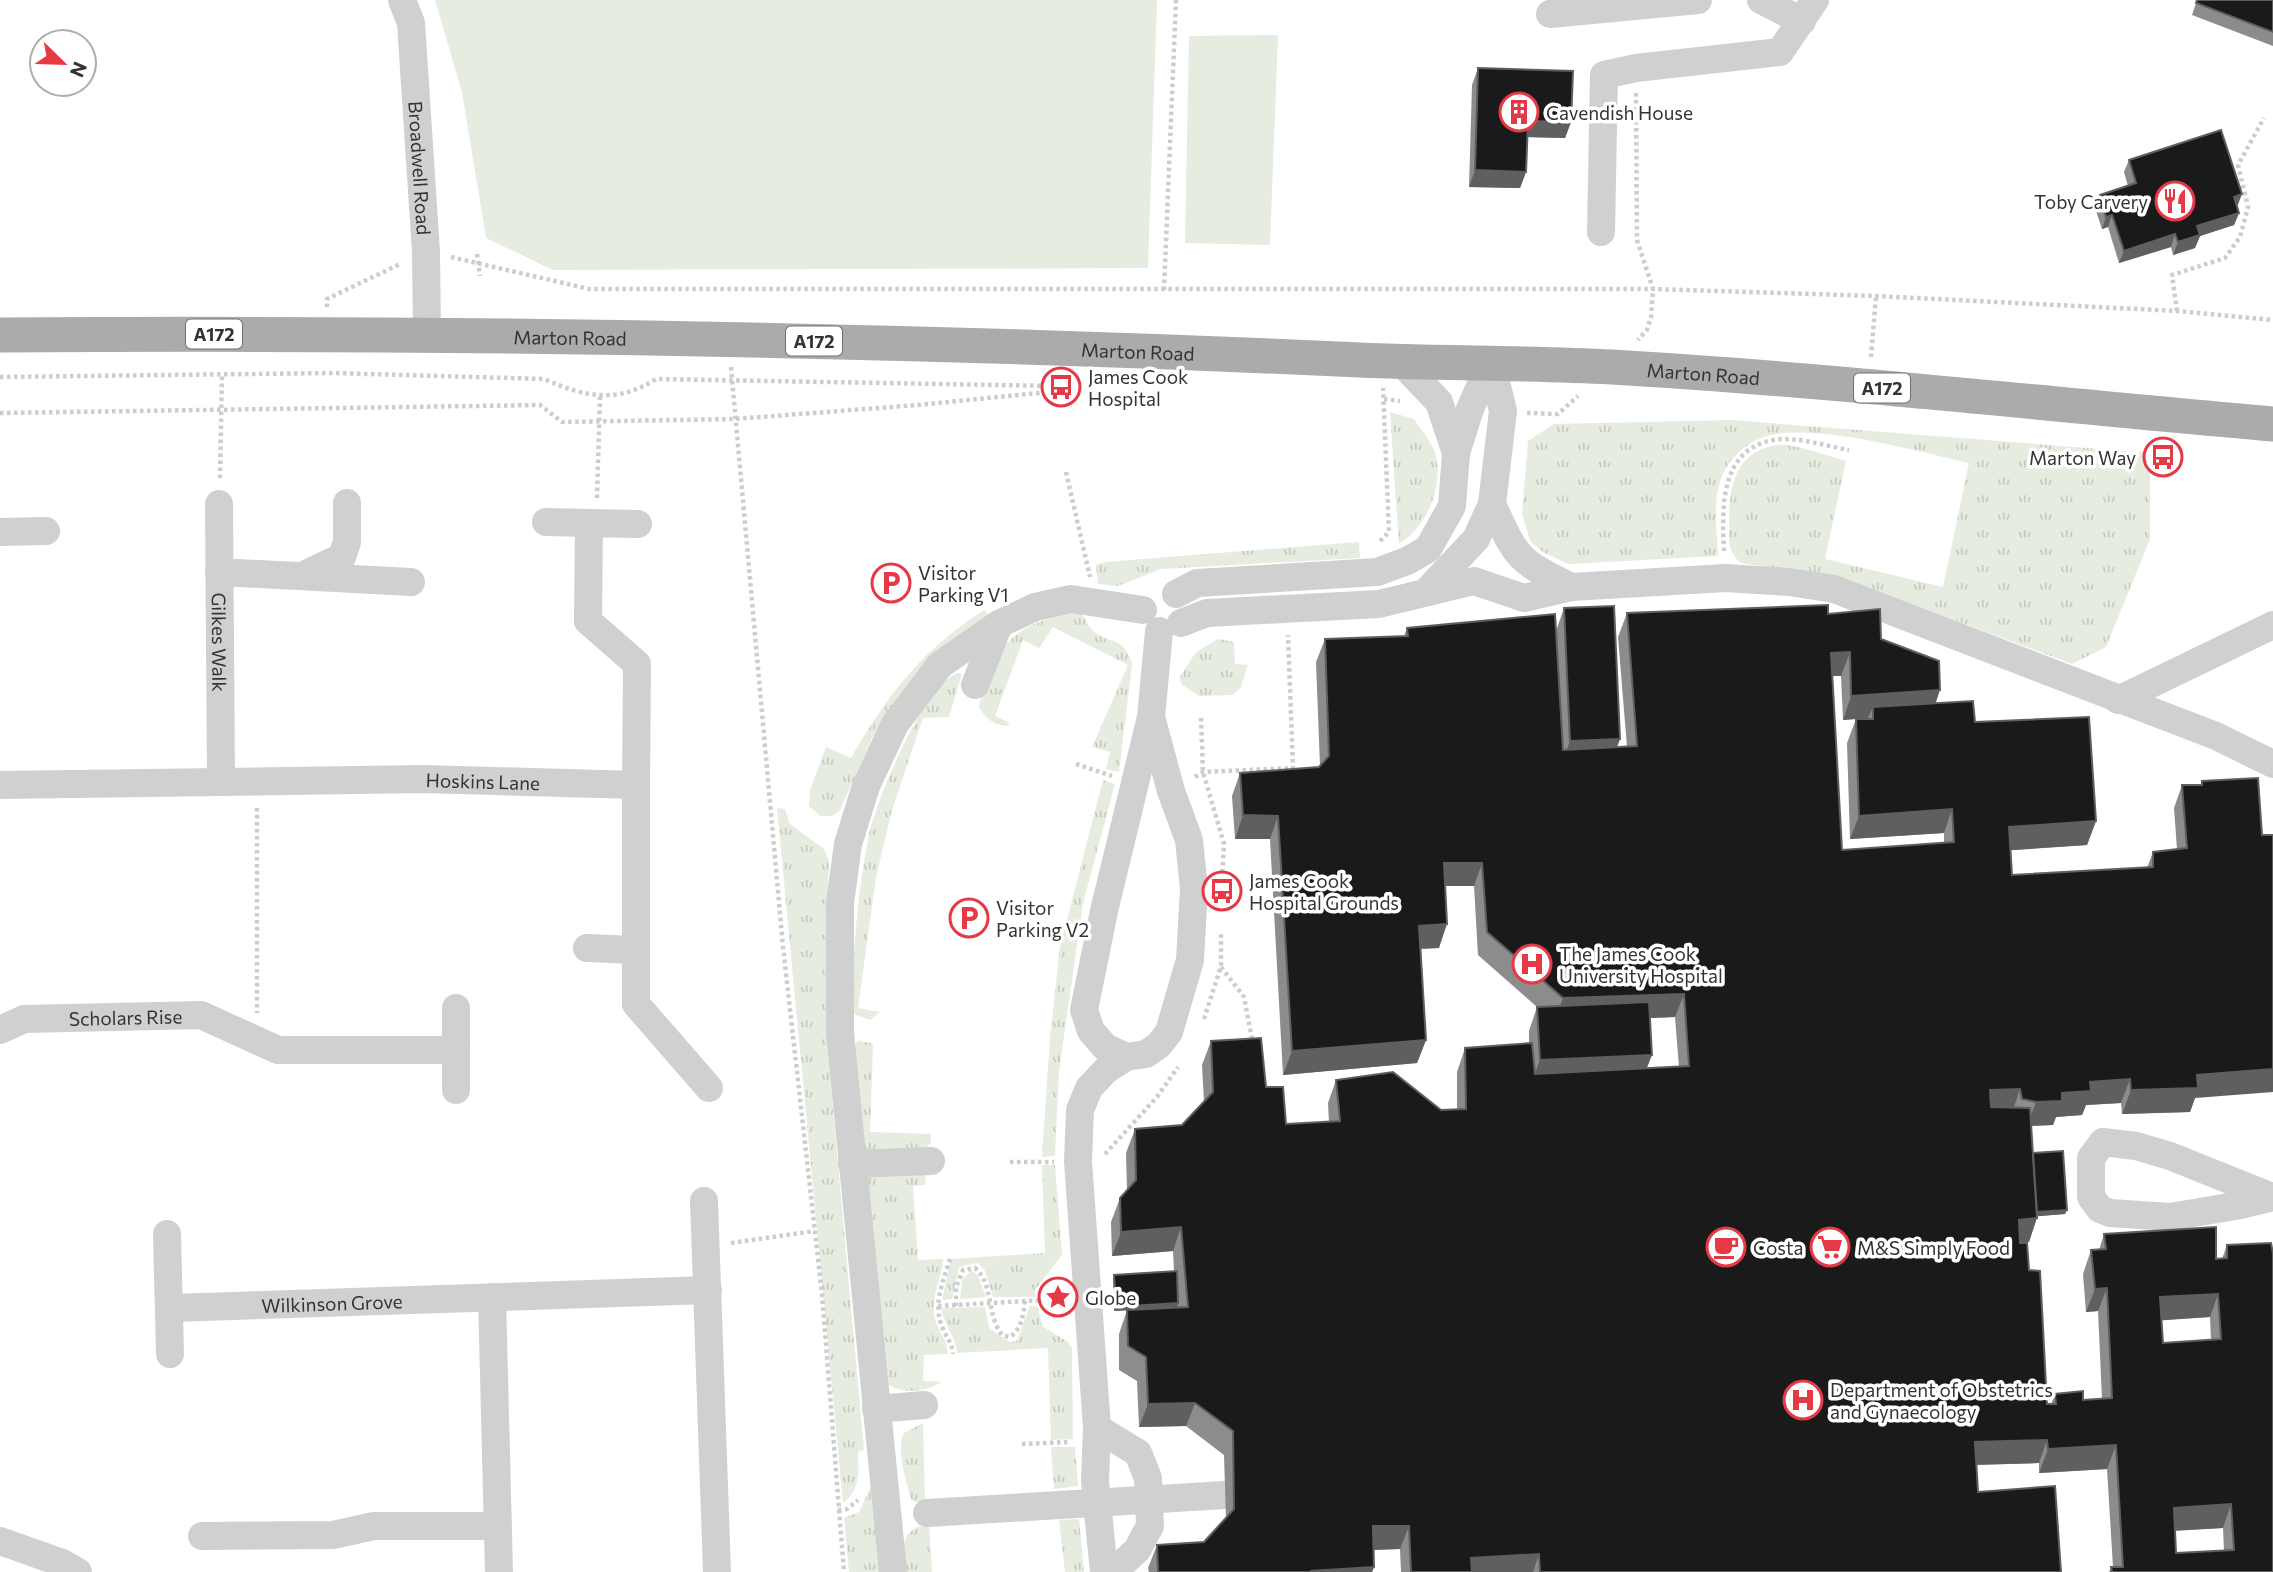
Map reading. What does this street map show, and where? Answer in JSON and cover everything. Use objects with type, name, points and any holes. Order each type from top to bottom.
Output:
[{"type":"main road","name":"Marton Road","points":[[0,335],[729,340],[1061,346],[1391,361],[1491,361],[1868,386],[2273,424]]},
{"type":"street","name":"Broadwell Road","points":[[402,0],[411,23],[426,252],[427,337]]},
{"type":"street","points":[[1550,14],[1698,0]]},
{"type":"street","points":[[1601,232],[1604,75],[1636,68],[1780,52],[1809,10],[1761,0]]},
{"type":"street","points":[[1391,361],[1441,407],[1456,453]]},
{"type":"street","points":[[1424,593],[1476,539],[1492,504],[1503,411],[1491,361]]},
{"type":"street","points":[[1126,1057],[1105,1047],[1091,1031],[1084,1010],[1110,885],[1151,717],[1161,622],[1147,599],[1159,591],[1176,594],[1197,583],[1377,572],[1407,561],[1428,549],[1442,529],[1452,506],[1456,453],[1470,409],[1491,361]]},
{"type":"street","name":"Gilkes Walk","points":[[219,503],[221,780]]},
{"type":"street","points":[[302,576],[342,557],[347,542],[346,503]]},
{"type":"street","points":[[1492,504],[1514,552],[1528,566],[1571,587]]},
{"type":"street","points":[[546,522],[638,524]]},
{"type":"street","points":[[593,523],[588,621],[637,664],[634,950],[636,1003],[709,1088]]},
{"type":"street","points":[[0,532],[46,531]]},
{"type":"street","points":[[219,572],[411,582]]},
{"type":"street","points":[[893,1572],[840,1032],[840,903],[848,844],[866,786],[895,724],[940,665],[999,624],[1035,607],[1071,599],[1093,600],[1161,622],[1207,613],[1380,604],[1474,581],[1524,598],[1571,587],[1726,578],[1790,582],[1835,589],[2216,736],[2273,764]]},
{"type":"street","points":[[975,685],[999,624]]},
{"type":"street","points":[[2118,700],[2273,625]]},
{"type":"street","points":[[1104,1572],[1095,1480],[1097,1428],[1078,1161],[1080,1110],[1089,1088],[1126,1057],[1146,1054],[1159,1045],[1169,1032],[1190,960],[1194,889],[1189,840],[1171,791],[1151,717]]},
{"type":"street","name":"Hoskins Lane","points":[[0,785],[424,779],[636,785]]},
{"type":"street","points":[[587,948],[634,950]]},
{"type":"street","points":[[456,1008],[456,1090]]},
{"type":"street","name":"Scholars Rise","points":[[0,1030],[24,1019],[201,1015],[278,1050],[456,1050]]},
{"type":"street","points":[[2114,1141],[2171,1156],[2272,1197],[2170,1217],[2110,1213],[2100,1209],[2091,1197],[2091,1158],[2103,1142],[2114,1141]]},
{"type":"street","points":[[852,1164],[931,1161]]},
{"type":"street","points":[[704,1201],[717,1572]]},
{"type":"street","points":[[167,1234],[171,1308],[170,1354]]},
{"type":"street","name":"Wilkinson Grove","points":[[171,1308],[708,1290]]},
{"type":"street","points":[[492,1297],[499,1572]]},
{"type":"street","points":[[876,1409],[924,1405]]},
{"type":"street","points":[[1097,1428],[1138,1452],[1147,1478],[1150,1526],[1137,1550],[1113,1572]]},
{"type":"street","points":[[887,1518],[926,1513],[1225,1495]]},
{"type":"street","points":[[202,1536],[333,1535],[374,1526],[498,1526]]},
{"type":"street","points":[[0,1541],[62,1563],[78,1572]]},
{"type":"path","points":[[1164,290],[1176,0]]},
{"type":"path","points":[[1503,411],[1558,414],[1612,367],[1647,330],[1653,289],[1637,240],[1636,68]]},
{"type":"path","points":[[2177,311],[2172,275],[2225,258],[2240,237],[2248,207],[2238,165],[2264,118]]},
{"type":"path","points":[[327,299],[426,252],[589,289],[1653,289],[1876,296],[2177,311],[2273,320]]},
{"type":"path","points":[[477,254],[480,276]]},
{"type":"path","points":[[1868,386],[1876,296]]},
{"type":"path","points":[[729,340],[783,947],[815,1231],[844,1572]]},
{"type":"path","points":[[1377,572],[1374,549],[1388,532],[1384,399],[1391,361]]},
{"type":"path","points":[[0,377],[333,373],[544,379],[574,393],[600,396],[635,393],[656,379],[733,383],[890,382],[1061,387],[1038,393],[918,405],[734,419],[562,422],[540,405],[0,413]]},
{"type":"path","points":[[219,503],[222,374]]},
{"type":"path","points":[[593,523],[600,396]]},
{"type":"path","points":[[1384,399],[1441,407]]},
{"type":"path","points":[[1726,578],[1723,495],[1727,477],[1740,458],[1756,446],[1774,440],[1849,450]]},
{"type":"path","points":[[1066,472],[1093,600]]},
{"type":"path","points":[[1200,718],[1203,772],[1293,768],[1288,628]]},
{"type":"path","points":[[257,780],[258,1041]]},
{"type":"path","points":[[1221,967],[1244,997],[1254,1047]]},
{"type":"path","points":[[1010,1161],[1099,1161],[1157,1097],[1180,1063]]},
{"type":"path","points":[[706,1247],[815,1231]]},
{"type":"path","points":[[950,1259],[939,1289],[938,1306],[942,1327],[952,1343],[953,1354]]},
{"type":"path","points":[[956,1306],[956,1287],[963,1270],[975,1268],[984,1278],[993,1324],[1002,1335],[1010,1337],[1022,1322],[1025,1301]]},
{"type":"path","points":[[938,1306],[1044,1300]]},
{"type":"path","points":[[1022,1444],[1051,1443]]},
{"type":"green space","points":[[435,0],[1157,0],[1148,268],[553,270],[486,238],[462,92]]},
{"type":"green space","points":[[1278,35],[1270,245],[1185,243],[1189,36]]},
{"type":"green space","points":[[1390,412],[1414,419],[1433,447],[1438,469],[1430,506],[1417,528],[1399,544]]},
{"type":"green space","points":[[1732,420],[2150,453],[2150,539],[2106,647],[2072,664],[1844,579],[1741,563],[1736,559],[1730,545],[1729,511],[1737,473],[1752,455],[1763,449],[1785,445],[1846,461],[1825,559],[1943,587],[1969,463],[1866,440],[1837,435],[1784,433],[1764,437],[1745,447],[1729,464],[1719,485],[1716,515],[1718,556],[1568,564],[1543,552],[1530,541],[1522,514],[1528,441],[1554,424]]},
{"type":"green space","points":[[1359,542],[1360,558],[1161,569],[1118,586],[1098,584],[1096,565],[1105,562]]},
{"type":"green space","points":[[984,610],[992,617],[901,697],[872,738],[840,810],[832,816],[820,816],[809,806],[810,790],[826,747],[851,758],[908,675],[942,641]]},
{"type":"green space","points":[[1073,613],[1082,614],[1097,634],[1124,648],[1132,664],[1119,772],[1106,769],[1110,752],[1092,747],[1128,665],[1053,627],[1039,648],[1023,640],[995,716],[1010,723],[1006,726],[993,722],[979,706],[991,668],[1009,642],[1035,624]]},
{"type":"green space","points":[[1218,639],[1234,642],[1235,664],[1248,665],[1241,687],[1233,695],[1199,696],[1181,684],[1180,677],[1196,652]]},
{"type":"green space","points":[[958,673],[962,674],[949,717],[923,718],[892,810],[876,877],[858,1008],[880,1012],[870,1020],[856,1015],[849,993],[864,864],[873,819],[917,719],[945,681]]},
{"type":"green space","points":[[1103,780],[1115,784],[1083,903],[1059,1071],[1055,1156],[1042,1157],[1050,1037],[1060,947]]},
{"type":"green space","points":[[777,808],[785,809],[790,824],[824,849],[829,861],[826,931],[827,1043],[864,1450],[858,1452],[858,1473],[853,1493],[843,1503]]},
{"type":"green space","points":[[858,1041],[871,1043],[873,1046],[870,1132],[931,1134],[931,1142],[924,1150],[877,1153],[863,1149],[853,1046]]},
{"type":"green space","points":[[1042,1165],[1055,1165],[1062,1255],[1035,1290],[1036,1297],[993,1297],[985,1271],[978,1263],[959,1267],[952,1299],[942,1300],[951,1259],[1045,1253]]},
{"type":"green space","points":[[926,1174],[925,1185],[913,1186],[918,1260],[943,1259],[934,1313],[948,1354],[924,1355],[923,1381],[942,1382],[923,1390],[908,1391],[889,1385],[864,1184],[869,1176]]},
{"type":"green space","points":[[971,1271],[978,1275],[986,1297],[960,1299],[962,1280]]},
{"type":"green space","points":[[1030,1305],[1038,1307],[1042,1326],[1068,1342],[1072,1348],[1073,1439],[1051,1440],[1048,1348],[957,1353],[941,1308],[985,1307],[989,1328],[1010,1342],[1017,1341]]},
{"type":"green space","points":[[923,1423],[925,1502],[915,1502],[911,1499],[904,1474],[901,1448],[904,1433]]},
{"type":"green space","points":[[1051,1447],[1075,1447],[1078,1486],[1054,1489]]},
{"type":"green space","points":[[872,1484],[880,1572],[849,1572],[844,1518],[859,1512]]},
{"type":"green space","points":[[1079,1519],[1084,1572],[1065,1572],[1059,1520]]},
{"type":"green space","points":[[929,1525],[932,1572],[905,1572],[903,1555],[908,1535],[913,1530]]},
{"type":"building","points":[[2197,0],[2273,0],[2273,32],[2196,3]]},
{"type":"building","name":"Cavendish House","points":[[1478,68],[1573,71],[1571,122],[1528,121],[1526,172],[1475,170]]},
{"type":"building","name":"Toby Carvery","points":[[2221,130],[2242,194],[2234,197],[2239,213],[2197,226],[2200,235],[2178,242],[2175,234],[2124,251],[2112,215],[2106,217],[2100,195],[2136,183],[2129,160]]},
{"type":"building","points":[[1828,605],[1828,614],[1880,609],[1881,639],[1939,661],[1940,690],[1851,696],[1850,652],[1831,653],[1842,850],[1954,842],[1952,809],[1859,816],[1856,719],[1873,719],[1873,707],[1973,701],[1975,722],[2089,717],[2096,821],[2009,827],[2012,875],[2153,867],[2153,852],[2187,848],[2182,785],[2202,785],[2202,781],[2258,778],[2262,835],[2273,835],[2273,1069],[2197,1075],[2198,1088],[2131,1090],[2130,1079],[2090,1082],[2091,1091],[2062,1093],[2062,1101],[2036,1102],[2022,1099],[2020,1089],[1990,1090],[1991,1107],[2030,1108],[2037,1218],[2019,1220],[2020,1243],[2027,1243],[2029,1270],[2040,1271],[2047,1404],[2056,1404],[2055,1394],[2083,1391],[2083,1400],[2112,1398],[2107,1288],[2095,1289],[2091,1250],[2106,1249],[2104,1234],[2216,1227],[2216,1259],[2227,1258],[2227,1245],[2271,1243],[2273,1572],[2112,1572],[2111,1567],[2123,1567],[2116,1445],[2048,1449],[2047,1440],[1975,1442],[1978,1492],[2055,1486],[2061,1572],[1540,1572],[1539,1554],[1471,1558],[1472,1572],[1411,1572],[1409,1526],[1373,1526],[1374,1567],[1311,1572],[1158,1572],[1157,1545],[1204,1542],[1234,1509],[1233,1431],[1195,1403],[1148,1404],[1146,1357],[1128,1346],[1127,1310],[1188,1307],[1181,1227],[1121,1232],[1120,1198],[1136,1180],[1135,1129],[1182,1125],[1213,1092],[1211,1041],[1261,1038],[1266,1087],[1283,1087],[1286,1124],[1340,1121],[1336,1080],[1393,1072],[1441,1110],[1466,1109],[1465,1048],[1532,1043],[1535,1074],[1689,1066],[1684,994],[1563,998],[1487,932],[1482,863],[1444,863],[1447,924],[1419,926],[1426,1040],[1292,1051],[1278,816],[1243,815],[1240,773],[1319,767],[1329,756],[1325,639],[1408,636],[1407,628],[1555,614],[1563,750],[1637,746],[1627,613]],"holes":[[[2218,1294],[2221,1339],[2163,1343],[2160,1297]],[[2231,1504],[2234,1550],[2176,1553],[2174,1508]]]},
{"type":"building","points":[[1614,606],[1620,739],[1570,741],[1564,608]]},
{"type":"building","points":[[1649,1002],[1652,1055],[1540,1060],[1537,1007]]},
{"type":"building","points":[[2063,1151],[2067,1210],[2037,1212],[2033,1153]]},
{"type":"building","points":[[1177,1271],[1178,1303],[1116,1307],[1114,1275]]},
{"type":"place","name":"Cavendish House","points":[[1519,112]]},
{"type":"place","name":"Toby Carvery","points":[[2175,201]]},
{"type":"place","name":"James Cook Hospital","points":[[1061,387]]},
{"type":"place","name":"Marton Way","points":[[2163,457]]},
{"type":"place","name":"Visitor Parking V1","points":[[891,583]]},
{"type":"place","name":"James Cook Hospital Grounds","points":[[1222,891]]},
{"type":"place","name":"Visitor Parking V2","points":[[969,918]]},
{"type":"place","name":"The James Cook University Hospital","points":[[1532,964]]},
{"type":"place","name":"Costa","points":[[1726,1247]]},
{"type":"place","name":"M&S Simply Food","points":[[1830,1247]]},
{"type":"place","name":"Globe","points":[[1058,1297]]},
{"type":"place","name":"Department of Obstetrics and Gynaecology","points":[[1803,1400]]}]
